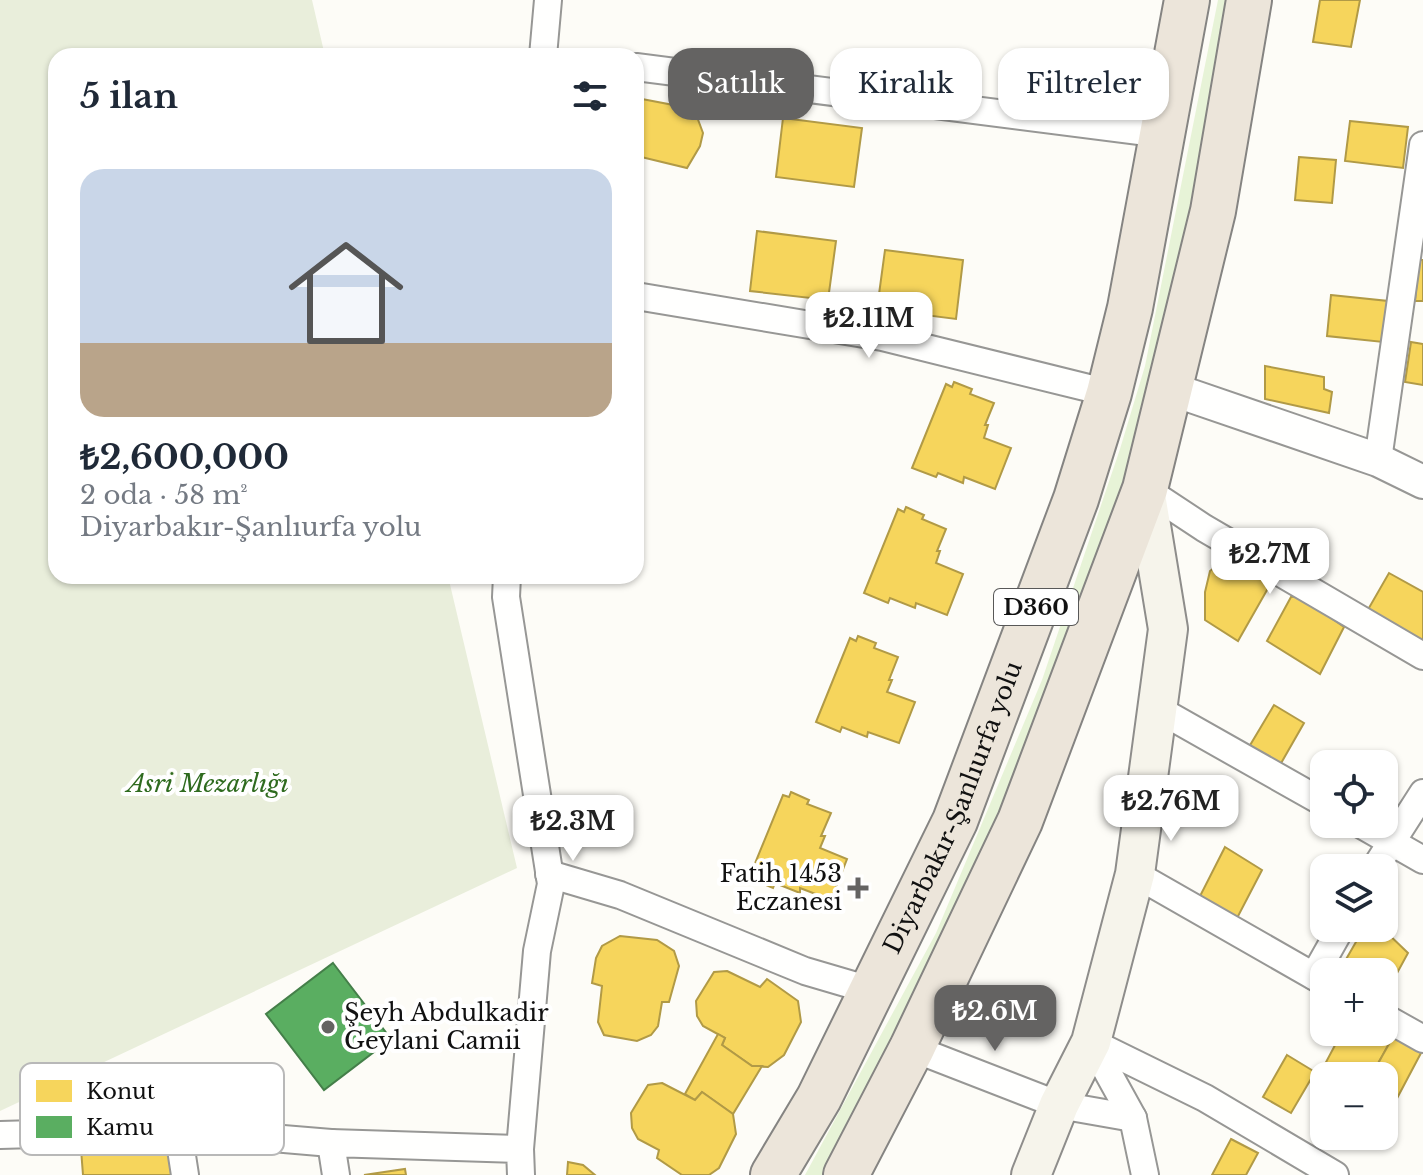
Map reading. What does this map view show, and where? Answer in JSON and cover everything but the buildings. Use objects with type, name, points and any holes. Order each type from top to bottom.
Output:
[{"type":"highway","name":"Diyarbakır-Şanlıurfa yolu","points":[[773,1175],[819,1098],[961,806],[1071,514],[1109,393],[1130,308],[1187,0]]},
{"type":"highway","name":"D360","points":[[846,1175],[912,1048],[1020,821],[1145,489],[1213,211],[1249,0]]},
{"type":"main road","points":[[1031,1175],[1059,1105],[1091,1042],[1135,874],[1168,629],[1145,489]]},
{"type":"street","points":[[544,48],[548,0]]},
{"type":"street","points":[[644,68],[1163,134]]},
{"type":"street","points":[[1378,460],[1423,145]]},
{"type":"street","points":[[644,297],[882,337],[1109,393]]},
{"type":"street","points":[[1171,389],[1378,460],[1423,482]]},
{"type":"street","points":[[1145,489],[1204,528],[1423,656]]},
{"type":"street","points":[[507,584],[506,597],[551,884],[537,951],[520,1149],[521,1175]]},
{"type":"street","points":[[1156,708],[1310,795]]},
{"type":"street","points":[[1383,854],[1423,793]]},
{"type":"street","points":[[1386,838],[1423,860]]},
{"type":"street","points":[[549,874],[620,895],[805,971],[873,991]]},
{"type":"street","points":[[1135,874],[1310,974]]},
{"type":"street","points":[[1398,1025],[1423,1039]]},
{"type":"street","points":[[1091,1042],[1133,1118],[1145,1175]]},
{"type":"street","points":[[1091,1042],[1205,1098],[1335,1175]]},
{"type":"street","points":[[912,1048],[1059,1105],[1133,1118]]},
{"type":"street","points":[[0,1135],[20,1134]]},
{"type":"street","points":[[284,1139],[520,1149]]},
{"type":"street","points":[[331,1143],[336,1175]]},
{"type":"street","points":[[182,1155],[185,1175]]},
{"type":"green space","name":"Asri Mezarlığı","points":[[0,0],[312,0],[323,48],[48,48],[48,584],[450,584],[517,868],[102,1063],[20,1063],[20,1102],[0,1111]]},
{"type":"green space","points":[[1218,0],[1233,0],[1224,66],[1127,490],[1007,808],[828,1175],[805,1175],[936,933],[1042,680],[1145,366]]},
{"type":"place","name":"Fatih 1453 Eczanesi","points":[[858,888]]},
{"type":"place","name":"Şeyh Abdulkadir Geylani Camii","points":[[328,1027]]}]
